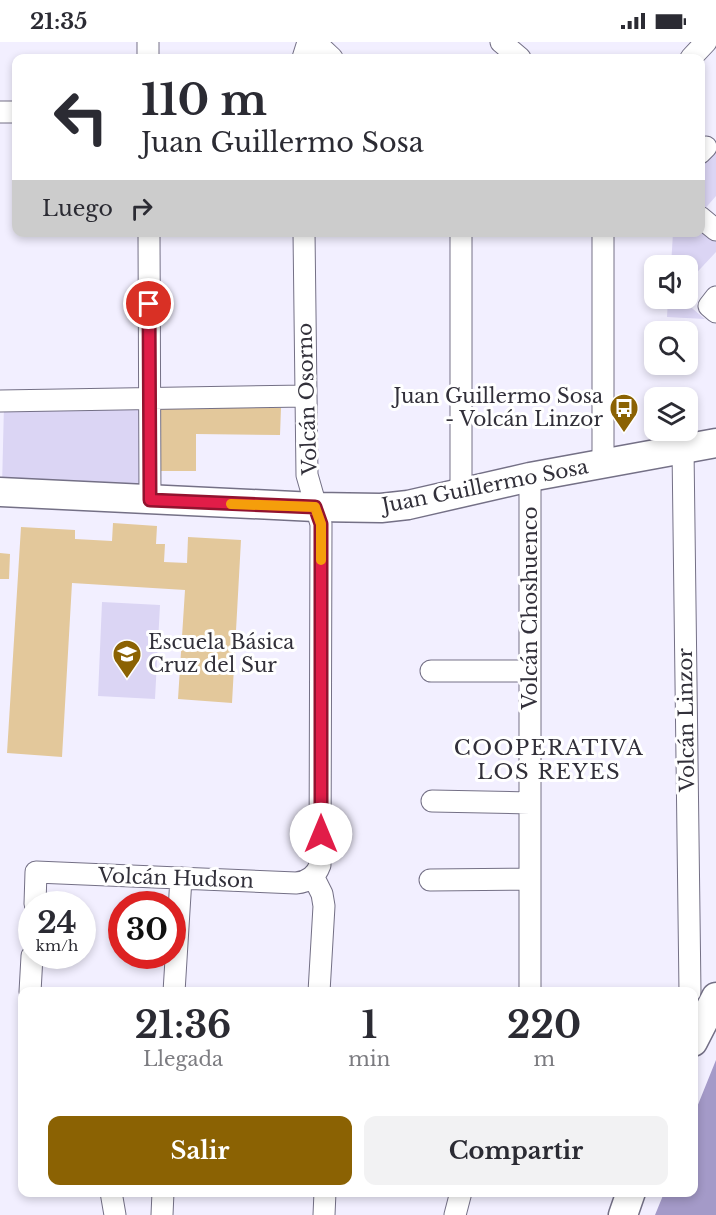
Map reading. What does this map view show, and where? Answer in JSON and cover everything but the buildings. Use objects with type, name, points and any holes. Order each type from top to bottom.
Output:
[{"type":"street","points":[[315,42],[328,54]]},
{"type":"street","points":[[501,42],[515,54]]},
{"type":"street","points":[[695,54],[706,42]]},
{"type":"street","points":[[149,237],[150,500]]},
{"type":"street","name":"Volcán Osorno","points":[[304,237],[307,474],[321,524],[321,858],[318,871],[313,876]]},
{"type":"street","points":[[461,237],[461,494]]},
{"type":"street","points":[[603,237],[603,464]]},
{"type":"street","points":[[0,401],[306,396]]},
{"type":"street","name":"Juan Guillermo Sosa","points":[[0,492],[381,508],[408,505],[530,477],[716,443]]},
{"type":"street","name":"Volcán Linzor","points":[[683,449],[690,987]]},
{"type":"street","name":"Volcán Choshuenco","points":[[530,477],[530,987]]},
{"type":"street","points":[[431,671],[530,671]]},
{"type":"street","points":[[432,801],[530,802]]},
{"type":"street","name":"Volcán Hudson","points":[[35,891],[36,872],[296,883],[313,876]]},
{"type":"street","points":[[313,876],[322,894],[324,906],[319,987]]},
{"type":"street","points":[[174,987],[181,878]]},
{"type":"street","points":[[430,880],[530,879]]},
{"type":"street","points":[[30,987],[31,969]]},
{"type":"street","points":[[698,1032],[716,997]]},
{"type":"street","points":[[112,1197],[115,1215]]},
{"type":"street","points":[[162,1215],[163,1197]]},
{"type":"street","points":[[324,1197],[324,1215]]},
{"type":"street","points":[[455,1215],[460,1197]]},
{"type":"street","points":[[623,1215],[629,1197]]},
{"type":"shaded area","points":[[711,146],[716,150],[716,196],[705,209],[705,153]]},
{"type":"shaded area","points":[[705,228],[716,238],[716,252],[698,271],[698,255],[672,255],[673,237],[705,237]]},
{"type":"shaded area","points":[[667,309],[693,309],[705,319],[667,317]]},
{"type":"shaded area","points":[[145,403],[147,497],[2,487],[4,405]]},
{"type":"shaded area","points":[[102,602],[160,605],[155,699],[98,696]]},
{"type":"shaded area","points":[[716,1060],[716,1215],[655,1215],[662,1197],[698,1197],[698,1105]]},
{"type":"slow traffic","points":[[231,504],[315,507],[321,524],[321,560]]},
{"type":"place","name":"Juan Guillermo Sosa - Volcán Linzor","points":[[624,434]]},
{"type":"place","name":"Escuela Básica Cruz del Sur","points":[[127,680]]},
{"type":"district","name":"COOPERATIVA LOS REYES","points":[[549,760]]},
{"type":"route","points":[[149,304],[150,500],[315,507],[321,524],[321,834]]}]
